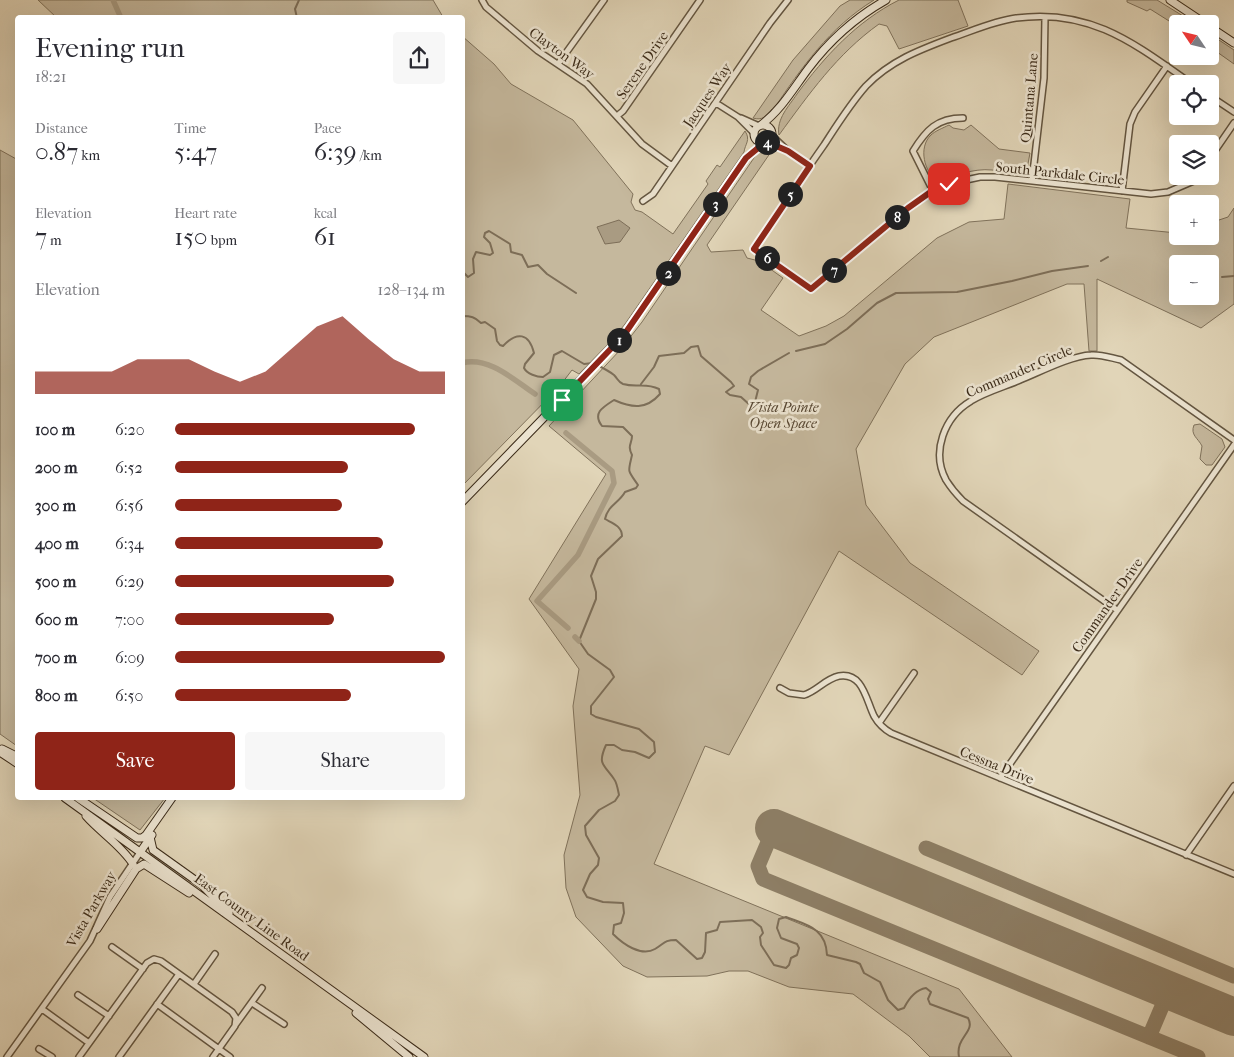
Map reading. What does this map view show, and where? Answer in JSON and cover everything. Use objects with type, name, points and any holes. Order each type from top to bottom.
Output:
[{"type":"main road","points":[[746,158],[765,143],[781,108],[808,68],[836,38],[865,13],[886,0]]},
{"type":"main road","points":[[1170,0],[1192,15]]},
{"type":"main road","points":[[1219,33],[1234,43]]},
{"type":"main road","points":[[465,499],[615,345],[640,314],[746,158],[760,126],[781,108]]},
{"type":"main road","points":[[760,126],[767,126],[771,132]]},
{"type":"main road","points":[[754,136],[758,142],[765,143]]},
{"type":"main road","points":[[0,748],[15,756]]},
{"type":"main road","points":[[0,752],[15,762]]},
{"type":"main road","name":"East County Line Road","points":[[67,800],[141,851],[246,930],[421,1056]]},
{"type":"main road","points":[[81,800],[137,838],[142,838],[171,800]]},
{"type":"main road","name":"Vista Parkway","points":[[141,851],[176,800]]},
{"type":"main road","points":[[77,806],[100,832],[126,853],[133,864]]},
{"type":"main road","points":[[150,837],[153,850],[202,885],[246,930]]},
{"type":"main road","points":[[97,929],[136,869],[144,864],[246,930]]},
{"type":"main road","points":[[313,978],[409,1057]]},
{"type":"street","name":"Clayton Way","points":[[482,0],[486,6],[538,51],[587,84],[642,144],[672,166]]},
{"type":"street","name":"Serene Drive","points":[[617,116],[623,111],[700,0]]},
{"type":"street","name":"Jacques Way","points":[[643,201],[653,194],[770,23],[788,0]]},
{"type":"street","points":[[558,64],[600,1]]},
{"type":"street","points":[[771,132],[788,151],[810,166],[855,99],[878,74],[924,48],[990,24],[1016,18],[1045,17],[1071,19],[1094,25],[1123,38],[1180,75]]},
{"type":"street","name":"Quintana Lane","points":[[1032,182],[1044,78],[1045,17]]},
{"type":"street","points":[[1122,191],[1130,124],[1135,112],[1167,66]]},
{"type":"street","points":[[716,102],[738,117],[760,126]]},
{"type":"street","points":[[1219,102],[1234,112]]},
{"type":"street","points":[[738,117],[754,136]]},
{"type":"street","points":[[932,191],[913,151],[925,132],[948,118],[963,118]]},
{"type":"street","points":[[1219,144],[1234,122]]},
{"type":"street","points":[[765,143],[788,151]]},
{"type":"street","name":"South Parkdale Circle","points":[[810,166],[754,249],[811,289],[908,208],[932,191],[949,184],[980,177],[995,177],[1160,194],[1183,185]]},
{"type":"street","name":"Commander Circle","points":[[1117,610],[963,501],[946,480],[942,467],[940,452],[942,436],[948,422],[971,400],[1048,368],[1091,355],[1121,360],[1234,440]]},
{"type":"street","name":"Commander Drive","points":[[1000,778],[1234,445]]},
{"type":"street","points":[[780,688],[789,693],[804,695],[833,678],[849,676],[860,683],[879,723],[914,673]]},
{"type":"street","name":"Cessna Drive","points":[[879,723],[885,729],[898,736],[1234,874]]},
{"type":"street","points":[[1186,855],[1234,786]]},
{"type":"street","name":"Vista Parkway","points":[[7,1057],[97,929],[110,897],[141,851]]},
{"type":"street","points":[[112,947],[143,969]]},
{"type":"street","points":[[194,984],[215,954]]},
{"type":"street","points":[[79,1057],[147,963],[154,959],[161,961],[232,1012],[236,1018],[235,1026]]},
{"type":"street","points":[[120,1057],[179,974]]},
{"type":"street","points":[[213,1057],[262,988]]},
{"type":"street","points":[[78,994],[109,1016]]},
{"type":"street","points":[[252,1003],[284,1024]]},
{"type":"street","points":[[157,1004],[230,1057]]},
{"type":"street","points":[[42,1009],[89,1043]]},
{"type":"street","points":[[40,1049],[52,1057]]},
{"type":"green space","points":[[38,0],[433,0],[442,15],[54,15]]},
{"type":"green space","points":[[850,0],[874,0],[843,23],[818,49],[773,110],[762,118],[753,118],[793,60],[840,6]]},
{"type":"green space","points":[[899,0],[958,0],[968,26],[899,49],[887,26],[879,24],[850,48],[824,75],[779,135],[781,118],[818,67],[855,29]]},
{"type":"green space","points":[[1127,0],[1157,0],[1181,15],[1169,15],[1169,21],[1150,9],[1147,11],[1127,2]]},
{"type":"green space","points":[[465,39],[494,64],[511,84],[573,120],[633,194],[631,202],[635,210],[642,212],[673,234],[708,184],[706,181],[717,165],[720,167],[745,131],[747,134],[748,139],[744,152],[625,324],[579,374],[572,370],[559,387],[465,483]]},
{"type":"green space","points":[[1219,40],[1234,50],[1234,64],[1219,53]]},
{"type":"green space","points":[[949,125],[953,128],[964,130],[971,125],[999,149],[1030,153],[1027,169],[1014,173],[978,170],[938,181],[926,166],[924,160],[925,146],[927,140],[933,134]]},
{"type":"green space","name":"Vista Pointe Open Space","points":[[766,148],[773,149],[707,245],[711,252],[743,250],[747,258],[759,261],[783,278],[761,310],[799,336],[826,326],[844,316],[937,238],[969,222],[1004,219],[1008,184],[1130,199],[1126,228],[1169,232],[1169,245],[1219,245],[1219,220],[1228,217],[1234,208],[1234,304],[1201,328],[1097,279],[1097,351],[1089,351],[1084,284],[1067,284],[934,337],[905,364],[856,449],[866,505],[910,563],[1039,651],[1022,675],[839,551],[729,755],[705,746],[654,864],[959,989],[1012,1057],[930,1057],[909,1036],[853,994],[789,987],[748,971],[729,971],[707,976],[647,977],[623,966],[576,917],[566,888],[564,855],[580,795],[573,706],[579,669],[529,599],[606,474],[549,426],[621,349],[642,322],[758,152]]},
{"type":"green space","points":[[0,150],[15,158],[15,745],[0,734]]},
{"type":"green space","points":[[1200,424],[1222,439],[1225,447],[1212,465],[1206,465],[1200,459],[1202,446],[1195,436],[1193,428],[1194,425]]},
{"type":"green space","points":[[96,800],[163,800],[140,830]]},
{"type":"shaded area","points":[[619,220],[630,228],[620,242],[605,244],[597,227]]},
{"type":"waterway","points":[[113,0],[120,15]]},
{"type":"waterway","points":[[296,15],[295,9],[299,0]]},
{"type":"waterway","points":[[465,274],[468,277],[474,273],[473,259],[476,252],[490,255],[493,253],[490,243],[484,237],[485,233],[489,231],[510,244],[511,252],[522,255],[528,267],[538,265],[547,274],[576,293]]},
{"type":"waterway","points":[[1101,261],[1108,257]]},
{"type":"waterway","points":[[796,351],[825,344],[847,329],[877,303],[896,293],[957,292],[1052,271],[1088,266]]},
{"type":"waterway","points":[[1222,277],[1234,276]]},
{"type":"waterway","points":[[465,316],[473,317],[481,323],[485,322],[495,329],[497,341],[500,345],[503,346],[518,336],[526,338],[532,346],[534,353],[524,368],[532,375],[543,377],[550,372],[554,355],[562,351],[584,364],[593,363]]},
{"type":"waterway","points":[[641,384],[654,367],[659,356],[684,353],[691,347],[698,346],[701,356],[734,386],[726,392],[730,395],[741,397],[751,406],[754,406],[758,390],[749,384],[751,377],[789,353]]},
{"type":"waterway","points":[[465,363],[482,363],[491,366],[510,376],[535,394]]},
{"type":"waterway","points":[[597,365],[615,376],[623,384],[654,387],[659,389],[660,394],[649,403],[638,406],[627,405],[614,400],[600,411],[598,417],[602,426],[623,427],[632,436],[630,447],[632,455],[629,471],[638,485],[636,488],[625,492],[606,514],[605,519],[618,527],[622,536],[598,559],[591,576],[596,599],[579,641],[588,654],[610,670],[614,677],[591,706],[591,714],[639,729],[654,742],[655,752],[649,758],[635,752],[622,750],[614,745],[606,745],[602,761],[615,781],[619,795],[615,801],[599,810],[585,826],[586,835],[599,858],[598,865],[590,874],[583,890],[587,897],[603,902],[623,903],[624,913],[621,923],[614,925],[613,934],[632,948],[644,951],[655,949],[667,941],[676,940],[697,959],[702,958],[705,952],[706,933],[717,930],[720,922],[752,920],[761,927],[763,933],[760,937],[761,945],[774,965],[786,968],[791,958],[797,955],[799,948],[797,944],[781,938],[777,928],[779,919],[786,917],[808,925],[819,933],[823,939],[827,955],[860,964],[864,973],[880,982],[888,1000],[898,1010],[904,1008],[910,998],[916,993],[926,988],[931,992],[928,999],[930,1004],[968,1018],[970,1023],[968,1031],[960,1044],[959,1057]]},
{"type":"waterway","points":[[566,433],[612,471],[614,483],[578,555],[537,601],[568,628]]},
{"type":"waterway","points":[[575,637],[579,641]]},
{"type":"taxiway","points":[[774,828],[758,866],[763,879],[1198,1057]]},
{"type":"taxiway","points":[[926,848],[1234,976]]},
{"type":"taxiway","points":[[1149,1037],[1169,990]]},
{"type":"runway","points":[[774,828],[1234,1017]]},
{"type":"route","points":[[562,400],[624,335],[746,158],[764,143],[767,142],[788,151],[810,166],[754,249],[811,289],[908,208],[932,191],[949,184]]}]
